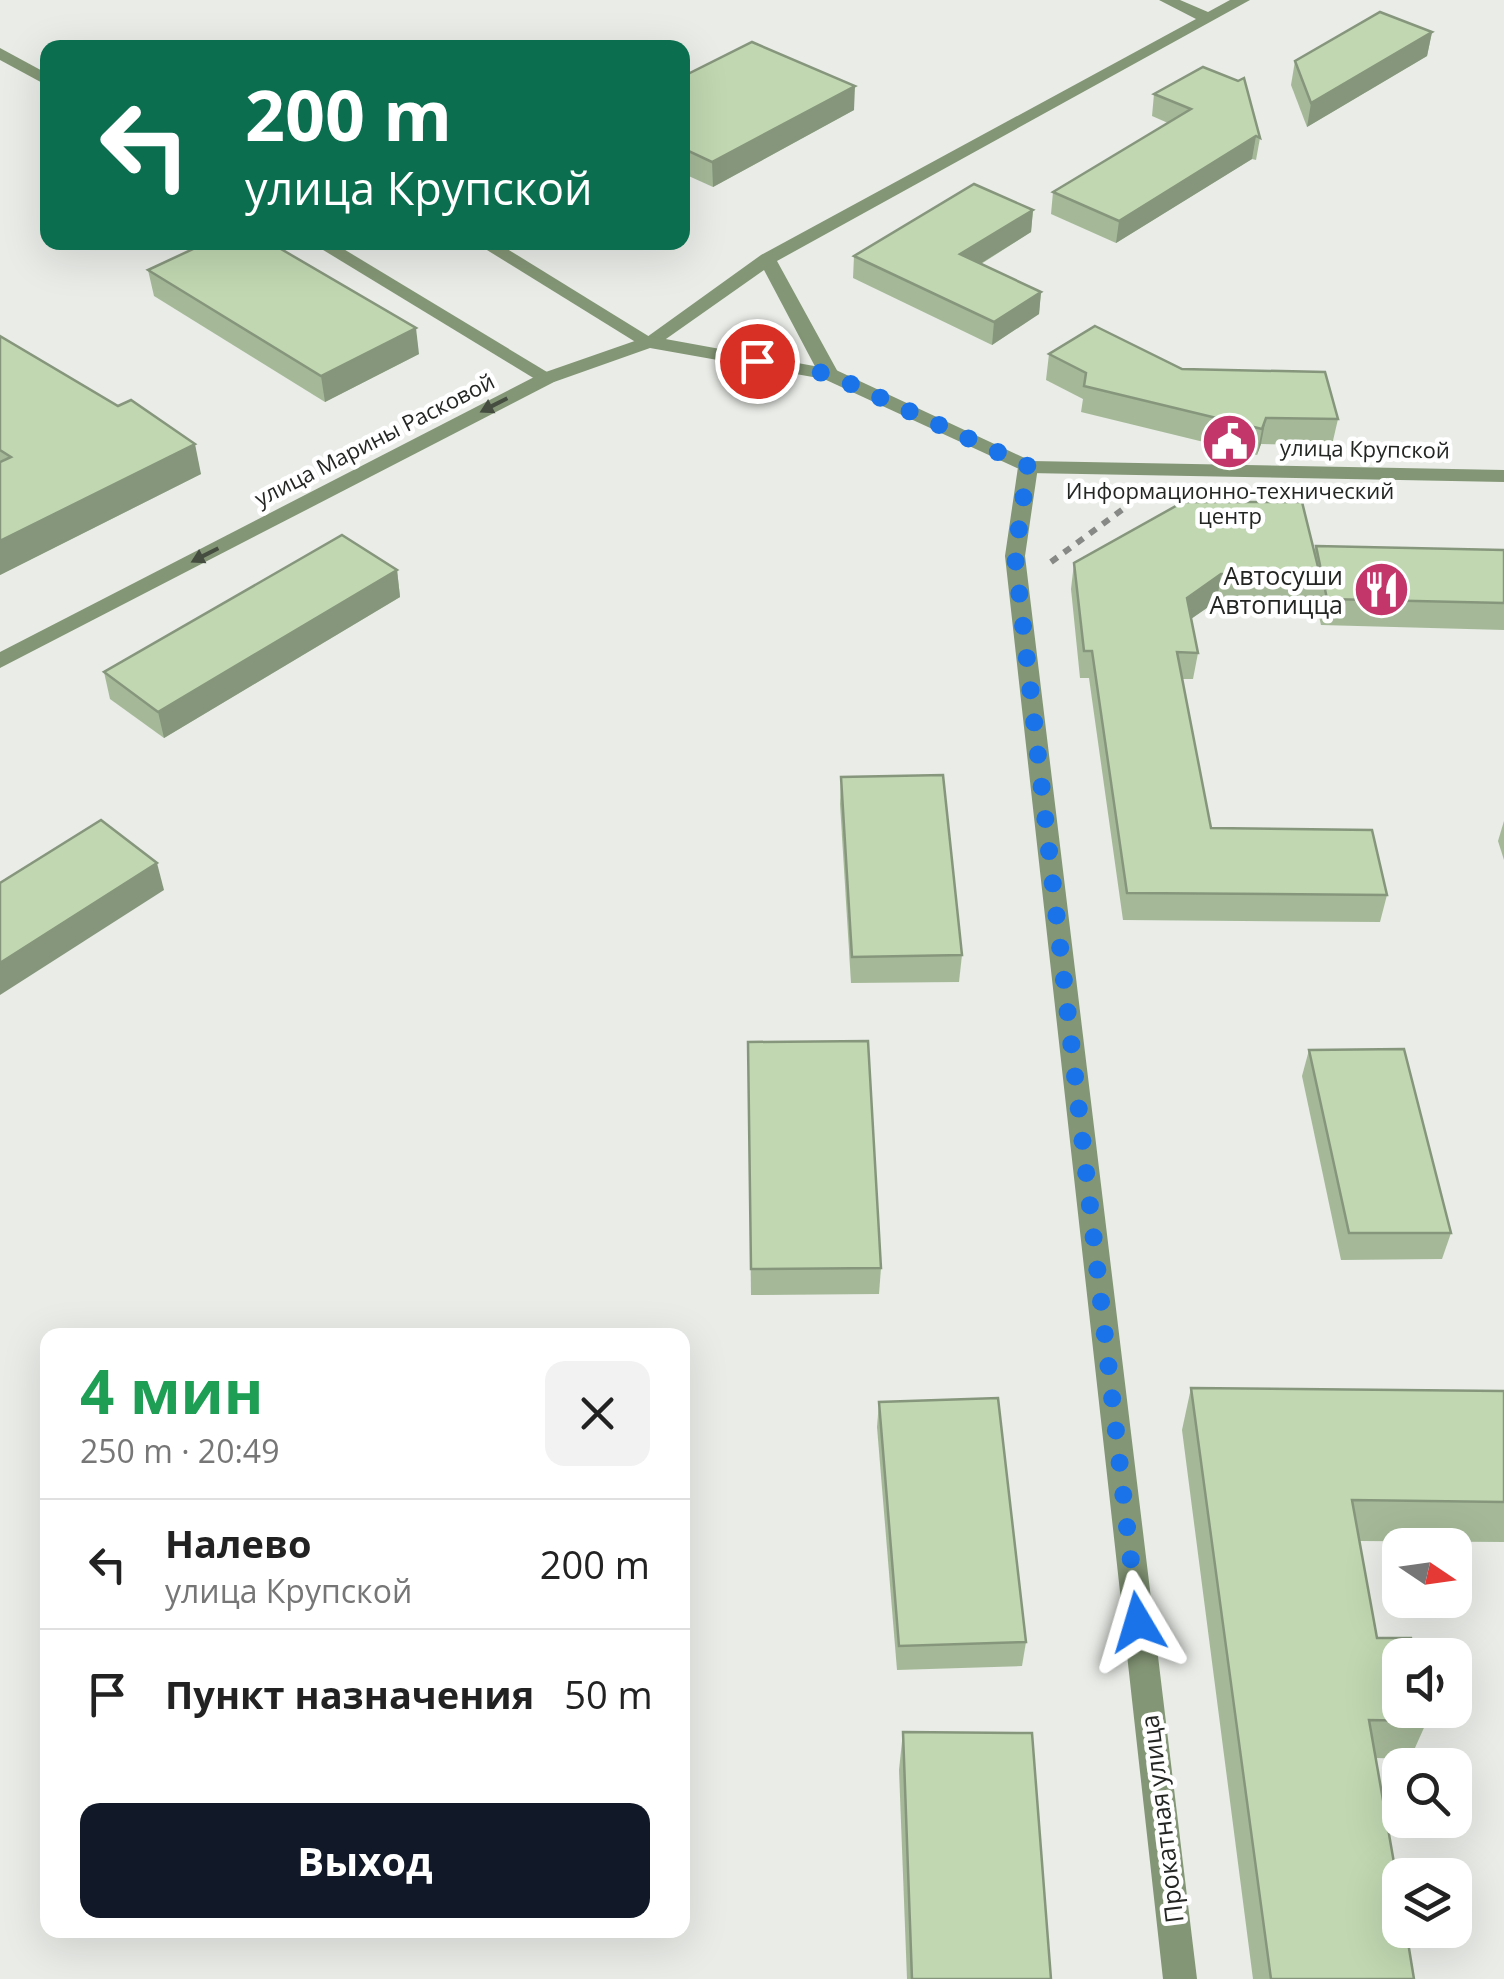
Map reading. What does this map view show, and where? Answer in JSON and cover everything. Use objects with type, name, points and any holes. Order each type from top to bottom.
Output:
[{"type":"street","points":[[1166,0],[1208,18]]},
{"type":"street","name":"улица Марины Расковой","points":[[0,661],[546,378],[648,342],[767,259],[1242,0]]},
{"type":"street","points":[[0,53],[40,76]]},
{"type":"street","points":[[332,250],[546,378]]},
{"type":"street","points":[[496,250],[648,342]]},
{"type":"street","points":[[767,259],[829,374]]},
{"type":"street","name":"улица Крупской","points":[[648,342],[829,374],[1028,466],[1504,476]]},
{"type":"street","name":"Прокатная улица","points":[[1028,466],[1015,556],[1180,1979]]},
{"type":"path","points":[[1047,566],[1143,494]]},
{"type":"building","points":[[1380,12],[1432,32],[1311,103],[1295,61]]},
{"type":"building","points":[[752,42],[855,86],[712,162],[690,152],[690,73]]},
{"type":"building","points":[[1203,67],[1238,81],[1244,78],[1260,138],[1256,136],[1119,221],[1053,192],[1191,109],[1154,94]]},
{"type":"building","points":[[974,184],[1033,210],[960,254],[1041,292],[994,322],[854,256]]},
{"type":"building","points":[[191,250],[283,250],[416,328],[321,376],[148,270]]},
{"type":"building","points":[[1095,326],[1182,369],[1325,372],[1338,419],[1266,418],[1262,429],[1084,386],[1086,373],[1049,354]]},
{"type":"building","points":[[0,336],[118,406],[131,400],[195,444],[0,541],[0,462],[11,457],[0,450]]},
{"type":"building","points":[[1183,502],[1302,502],[1320,575],[1221,574],[1187,598],[1198,653],[1177,652],[1211,828],[1372,830],[1387,895],[1127,893],[1092,651],[1084,651],[1074,563]]},
{"type":"building","points":[[342,535],[397,570],[158,712],[104,672]]},
{"type":"building","points":[[1316,546],[1504,550],[1504,603],[1327,599]]},
{"type":"building","points":[[943,775],[962,955],[852,957],[841,777]]},
{"type":"building","points":[[101,820],[157,863],[0,963],[0,883]]},
{"type":"building","points":[[868,1041],[881,1268],[751,1269],[748,1042]]},
{"type":"building","points":[[1404,1049],[1451,1233],[1349,1233],[1309,1050]]},
{"type":"building","points":[[1191,1388],[1504,1391],[1504,1502],[1352,1500],[1377,1638],[1382,1638],[1382,1720],[1369,1720],[1382,1794],[1382,1838],[1390,1838],[1393,1858],[1382,1858],[1382,1948],[1409,1948],[1414,1979],[1271,1979]]},
{"type":"building","points":[[998,1398],[1026,1642],[899,1646],[879,1402]]},
{"type":"building","points":[[903,1732],[1032,1733],[1051,1979],[912,1979]]},
{"type":"place","name":"Информационно-технический центр","points":[[1230,442]]},
{"type":"place","name":"Автосуши Автопицца","points":[[1382,589]]},
{"type":"route","points":[[757,361],[829,374],[1028,466],[1015,556],[1138,1622]]}]
